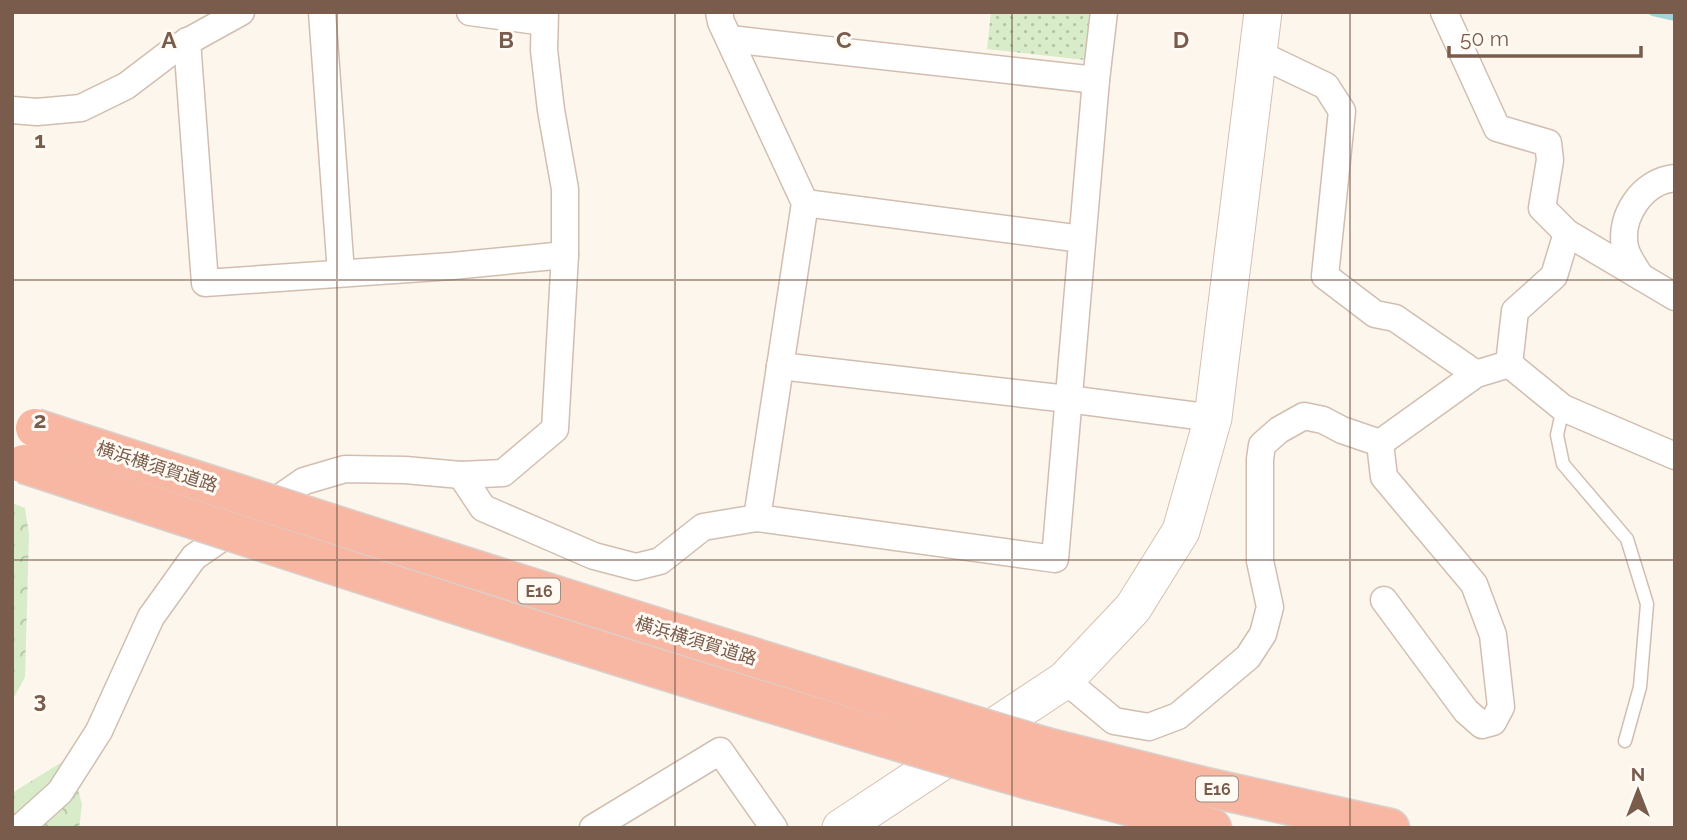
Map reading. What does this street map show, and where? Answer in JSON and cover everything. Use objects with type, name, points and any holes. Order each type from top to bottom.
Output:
[{"type":"highway","name":"横浜横須賀道路","points":[[24,424],[561,598],[1039,764],[1197,825]]},
{"type":"highway","name":"横浜横須賀道路","points":[[18,462],[713,687],[1039,764],[1202,786],[1390,828]]},
{"type":"street","points":[[12,110],[37,112],[81,108],[126,86],[187,41],[241,12]]},
{"type":"street","points":[[322,12],[341,274]]},
{"type":"street","points":[[20,828],[60,792],[99,731],[151,617],[194,557],[304,481],[345,469],[405,470],[461,475],[503,473],[555,429],[565,255],[565,189],[544,50],[545,17],[470,12]]},
{"type":"street","points":[[719,12],[721,22],[804,203],[757,518]]},
{"type":"street","points":[[461,475],[483,508],[594,556],[636,567],[660,561],[703,527],[757,518],[1055,559],[1104,12]]},
{"type":"street","points":[[841,828],[1065,680],[1133,608],[1181,531],[1213,418],[1263,12]]},
{"type":"street","points":[[1444,12],[1497,128],[1548,143],[1550,160],[1542,208],[1567,233],[1675,297]]},
{"type":"street","points":[[730,39],[1096,80]]},
{"type":"street","points":[[187,41],[205,283],[565,255]]},
{"type":"street","points":[[1259,54],[1326,86],[1342,111],[1325,276],[1375,314],[1395,318],[1476,374]]},
{"type":"street","points":[[1640,277],[1625,250],[1623,227],[1631,207],[1647,190],[1675,178]]},
{"type":"street","points":[[804,203],[1082,239]]},
{"type":"street","points":[[1509,363],[1515,311],[1554,276],[1567,233]]},
{"type":"street","points":[[1380,443],[1476,374],[1509,363]]},
{"type":"street","points":[[1509,363],[1563,408],[1675,456]]},
{"type":"street","points":[[780,366],[1213,418]]},
{"type":"street","points":[[1065,680],[1114,721],[1149,727],[1178,716],[1248,657],[1263,634],[1270,607],[1260,561],[1262,445],[1279,430],[1304,416],[1323,420],[1342,430],[1380,443]]},
{"type":"street","points":[[1380,443],[1384,477],[1474,584],[1493,635],[1501,707],[1493,722],[1482,725],[1466,711],[1384,600]]},
{"type":"street","points":[[593,828],[720,751],[774,828]]},
{"type":"lane","points":[[1563,408],[1557,435],[1563,464],[1627,539],[1647,604],[1640,687],[1625,741]]},
{"type":"green space","points":[[991,12],[1090,12],[1085,60],[987,49]]},
{"type":"green space","points":[[12,503],[25,508],[29,534],[25,677],[12,701]]},
{"type":"green space","points":[[70,757],[82,805],[79,828],[12,828],[12,793]]},
{"type":"waterway","points":[[1653,12],[1675,17]]}]
